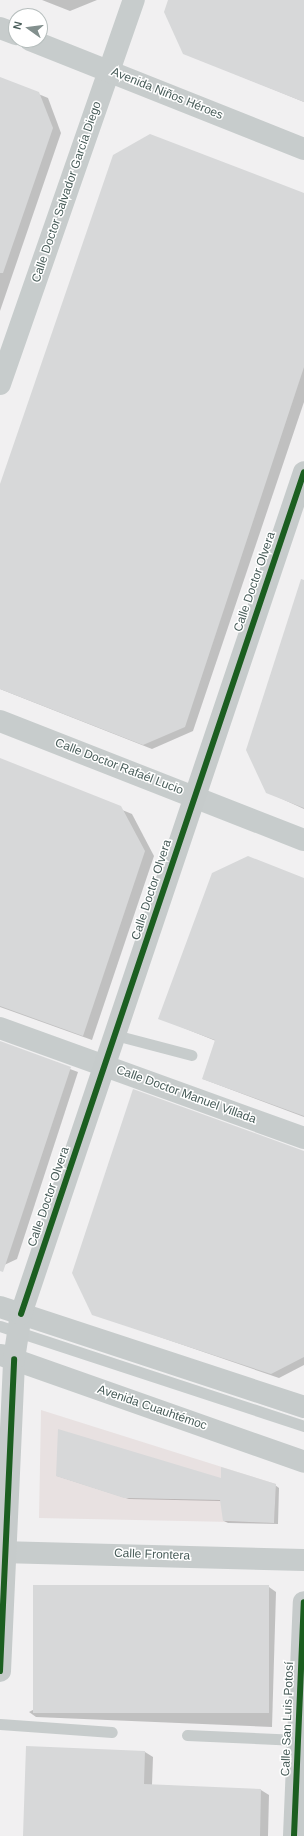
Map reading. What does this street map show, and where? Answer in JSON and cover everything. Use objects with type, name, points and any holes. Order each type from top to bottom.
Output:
[{"type":"main road","name":"Calle Doctor Olvera","points":[[0,1670],[7,1357],[13,1324],[105,1065],[304,472]]},
{"type":"main road","points":[[0,1307],[13,1324],[304,1407]]},
{"type":"main road","name":"Avenida Cuauhtémoc","points":[[7,1357],[304,1462]]},
{"type":"main road","name":"Calle San Luis Potosí","points":[[294,1836],[304,1602]]},
{"type":"street","name":"Calle Doctor Salvador García Diego","points":[[0,384],[134,0]]},
{"type":"street","name":"Avenida Niños Héroes","points":[[48,47],[304,149]]},
{"type":"street","name":"Calle Doctor Rafaél Lucio","points":[[0,721],[304,840]]},
{"type":"street","name":"Calle Doctor Manuel Villada","points":[[0,1028],[304,1138]]},
{"type":"street","name":"Calle Frontera","points":[[3,1552],[304,1560]]},
{"type":"lane","points":[[115,1035],[191,1055]]},
{"type":"lane","points":[[13,1324],[304,1426]]},
{"type":"lane","points":[[0,1724],[112,1732]]},
{"type":"lane","points":[[187,1735],[298,1740]]},
{"type":"shaded area","points":[[41,1410],[276,1484],[274,1523],[39,1518]]},
{"type":"building","points":[[168,0],[304,0],[304,102],[183,54],[164,12]]},
{"type":"building","points":[[0,77],[39,92],[53,128],[3,273],[0,273]]},
{"type":"building","points":[[150,134],[304,193],[304,367],[185,727],[143,745],[0,689],[0,484],[113,155]]},
{"type":"building","points":[[301,579],[304,580],[304,808],[266,793],[246,750]]},
{"type":"building","points":[[0,758],[121,806],[145,851],[83,1036],[0,1006]]},
{"type":"building","points":[[248,856],[304,878],[304,1116],[202,1079],[215,1040],[158,1019],[212,873]]},
{"type":"building","points":[[0,1041],[71,1067],[3,1272],[0,1271]]},
{"type":"building","points":[[133,1089],[304,1151],[304,1357],[271,1374],[92,1315],[72,1273]]},
{"type":"building","points":[[58,1429],[221,1478],[221,1467],[276,1484],[274,1523],[223,1521],[220,1500],[124,1498],[56,1476]]},
{"type":"building","points":[[33,1585],[269,1585],[269,1713],[33,1713]]},
{"type":"building","points":[[26,1746],[145,1751],[144,1784],[261,1789],[260,1836],[23,1836]]},
{"type":"cycle path","points":[[21,1314],[304,472]]},
{"type":"cycle path","points":[[0,1671],[14,1359]]},
{"type":"cycle path","points":[[294,1836],[304,1602]]}]
